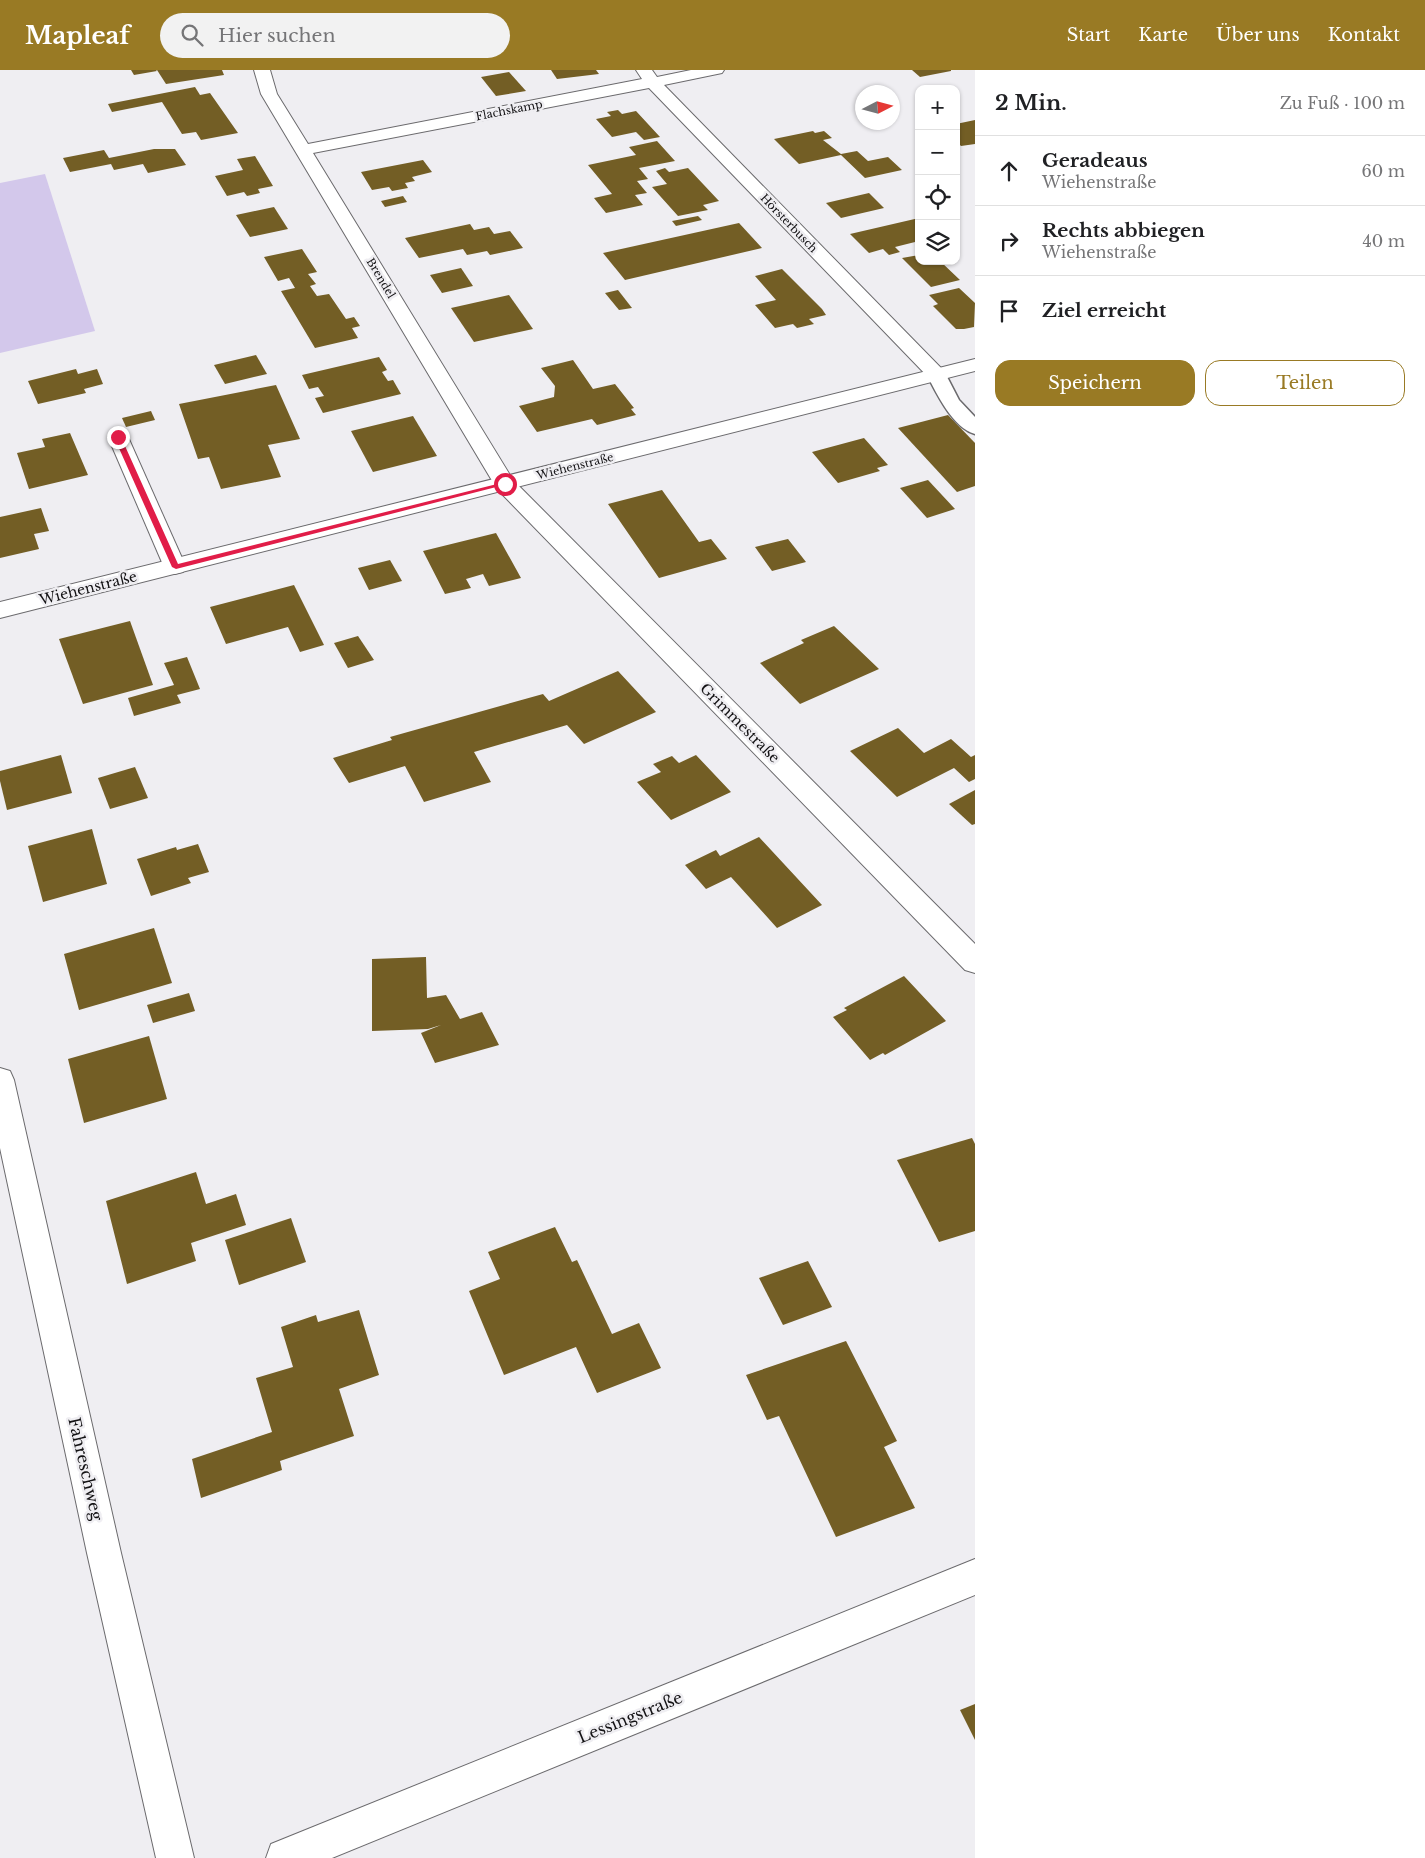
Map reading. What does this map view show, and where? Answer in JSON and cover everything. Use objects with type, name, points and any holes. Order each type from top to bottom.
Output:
[{"type":"street","name":"Brendel","points":[[262,70],[269,94],[505,484]]},
{"type":"street","name":"Flachskamp","points":[[303,150],[648,76],[716,70]]},
{"type":"street","name":"Hörsterbusch","points":[[648,76],[937,375]]},
{"type":"street","name":"Wiehenstraße","points":[[0,610],[975,365]]},
{"type":"street","points":[[118,437],[176,567]]},
{"type":"street","name":"Grimmestraße","points":[[505,484],[975,962]]},
{"type":"street","name":"Fahreschweg","points":[[0,1080],[104,1553],[175,1858]]},
{"type":"street","name":"Lessingstraße","points":[[285,1858],[975,1576]]},
{"type":"lane","points":[[937,375],[950,402],[975,428]]},
{"type":"shaded area","points":[[45,174],[95,331],[0,353],[0,183]]},
{"type":"building","points":[[131,70],[156,70],[157,71],[134,75]]},
{"type":"building","points":[[157,70],[222,70],[224,75],[166,84]]},
{"type":"building","points":[[551,70],[596,70],[599,74],[557,79]]},
{"type":"building","points":[[912,70],[951,70],[951,71],[920,77]]},
{"type":"building","points":[[509,72],[526,91],[496,96],[481,77]]},
{"type":"building","points":[[195,87],[200,95],[210,93],[238,133],[201,140],[196,132],[182,134],[162,102],[112,112],[108,104]]},
{"type":"building","points":[[618,110],[622,114],[636,111],[660,137],[644,140],[636,132],[612,137],[596,119],[611,116],[607,112]]},
{"type":"building","points":[[975,120],[975,144],[960,145],[960,123]]},
{"type":"building","points":[[813,131],[815,133],[824,131],[832,138],[823,140],[841,154],[857,151],[868,161],[888,157],[902,170],[865,178],[841,155],[799,164],[774,139]]},
{"type":"building","points":[[657,141],[675,161],[639,168],[648,179],[637,181],[647,193],[635,195],[643,205],[606,213],[594,198],[612,194],[588,165],[636,155],[629,147]]},
{"type":"building","points":[[154,149],[175,149],[186,165],[148,173],[143,164],[114,170],[111,164],[70,172],[63,158],[104,150],[109,158]]},
{"type":"building","points":[[255,156],[273,186],[258,189],[260,193],[247,196],[244,192],[227,196],[215,176],[243,170],[237,159]]},
{"type":"building","points":[[423,160],[432,172],[412,177],[415,181],[405,183],[408,188],[392,191],[389,187],[372,190],[361,172]]},
{"type":"building","points":[[665,168],[669,172],[688,168],[719,201],[703,205],[708,210],[678,216],[652,187],[667,184],[656,171]]},
{"type":"building","points":[[869,193],[884,208],[841,218],[826,203]]},
{"type":"building","points":[[403,196],[407,202],[385,207],[381,201]]},
{"type":"building","points":[[274,207],[288,229],[250,237],[236,215]]},
{"type":"building","points":[[698,216],[702,220],[676,226],[672,221]]},
{"type":"building","points":[[915,219],[915,242],[895,247],[900,252],[889,255],[883,249],[869,253],[850,234]]},
{"type":"building","points":[[739,223],[762,248],[625,280],[603,253]]},
{"type":"building","points":[[470,224],[474,230],[489,227],[494,234],[510,231],[523,248],[490,255],[487,251],[467,255],[463,249],[419,258],[405,238]]},
{"type":"building","points":[[302,249],[317,272],[308,274],[316,284],[310,286],[317,296],[329,294],[346,319],[354,317],[360,326],[352,328],[358,338],[315,348],[281,291],[295,288],[289,278],[278,281],[264,257]]},
{"type":"building","points":[[915,256],[915,265],[944,265],[960,280],[931,287],[902,258]]},
{"type":"building","points":[[461,268],[473,286],[442,293],[430,275]]},
{"type":"building","points":[[782,269],[826,315],[809,319],[814,324],[797,328],[793,324],[775,328],[755,305],[776,300],[755,276]]},
{"type":"building","points":[[959,288],[975,303],[974,327],[956,329],[933,306],[938,304],[929,295]]},
{"type":"building","points":[[618,290],[632,308],[619,310],[605,293]]},
{"type":"building","points":[[509,295],[533,329],[474,342],[451,308]]},
{"type":"building","points":[[256,355],[267,374],[225,384],[214,365]]},
{"type":"building","points":[[379,357],[387,370],[382,372],[388,381],[393,380],[401,394],[323,413],[315,398],[324,396],[318,387],[309,389],[302,375]]},
{"type":"building","points":[[573,360],[593,389],[615,384],[634,408],[631,409],[636,415],[597,425],[592,419],[537,432],[519,406],[554,397],[555,386],[541,368]]},
{"type":"building","points":[[76,369],[78,374],[97,369],[103,384],[84,389],[86,393],[38,404],[28,381]]},
{"type":"building","points":[[276,385],[300,439],[268,445],[281,477],[221,489],[209,457],[198,459],[179,404]]},
{"type":"building","points":[[151,411],[155,420],[126,427],[122,418]]},
{"type":"building","points":[[948,415],[975,443],[975,486],[957,492],[898,428]]},
{"type":"building","points":[[413,416],[437,456],[373,472],[351,431]]},
{"type":"building","points":[[70,433],[88,475],[29,489],[17,453],[45,447],[42,439]]},
{"type":"building","points":[[864,438],[888,465],[877,468],[880,471],[838,483],[812,452]]},
{"type":"building","points":[[928,480],[955,509],[927,518],[900,488]]},
{"type":"building","points":[[662,490],[699,542],[711,539],[727,559],[659,578],[608,504]]},
{"type":"building","points":[[41,508],[49,531],[34,534],[39,549],[0,558],[0,517]]},
{"type":"building","points":[[496,533],[521,578],[489,586],[483,574],[466,579],[471,588],[445,594],[423,551]]},
{"type":"building","points":[[788,539],[806,562],[772,571],[755,547]]},
{"type":"building","points":[[390,560],[402,581],[369,590],[358,568]]},
{"type":"building","points":[[294,585],[324,645],[300,652],[288,627],[226,644],[210,607]]},
{"type":"building","points":[[130,621],[153,685],[83,704],[59,639]]},
{"type":"building","points":[[834,626],[879,669],[800,704],[760,663],[804,643],[801,640]]},
{"type":"building","points":[[358,636],[374,660],[348,668],[334,643]]},
{"type":"building","points":[[187,657],[200,689],[177,695],[181,703],[134,716],[128,698],[174,685],[164,663]]},
{"type":"building","points":[[618,671],[656,712],[584,744],[567,725],[474,752],[491,782],[424,802],[405,766],[349,783],[333,758],[392,740],[390,737],[543,694],[549,701]]},
{"type":"building","points":[[898,728],[924,753],[951,739],[971,757],[975,755],[975,779],[969,782],[954,768],[897,797],[850,751]]},
{"type":"building","points":[[61,755],[72,793],[7,810],[0,781],[0,771]]},
{"type":"building","points":[[696,755],[731,792],[671,820],[637,782],[661,772],[653,764],[672,756],[679,763]]},
{"type":"building","points":[[135,767],[148,798],[110,809],[98,778]]},
{"type":"building","points":[[975,790],[975,824],[972,825],[949,804]]},
{"type":"building","points":[[92,829],[107,884],[43,902],[28,846]]},
{"type":"building","points":[[759,837],[822,905],[777,928],[731,877],[706,889],[685,865],[716,850],[720,856]]},
{"type":"building","points":[[198,844],[209,872],[188,878],[191,883],[151,896],[137,859],[176,847],[177,850]]},
{"type":"building","points":[[154,928],[172,983],[79,1010],[64,954]]},
{"type":"building","points":[[426,957],[427,998],[446,995],[460,1019],[482,1012],[499,1045],[435,1063],[421,1033],[441,1025],[428,1029],[372,1031],[372,959]]},
{"type":"building","points":[[904,976],[946,1021],[885,1055],[883,1053],[870,1060],[833,1017],[847,1010],[844,1008]]},
{"type":"building","points":[[189,993],[195,1011],[153,1023],[147,1005]]},
{"type":"building","points":[[149,1036],[167,1099],[84,1123],[68,1059]]},
{"type":"building","points":[[972,1138],[975,1144],[975,1231],[939,1242],[897,1160]]},
{"type":"building","points":[[196,1172],[206,1204],[236,1194],[246,1225],[191,1243],[196,1261],[127,1284],[106,1201]]},
{"type":"building","points":[[291,1218],[306,1262],[239,1285],[225,1240]]},
{"type":"building","points":[[555,1227],[572,1262],[577,1260],[612,1334],[639,1323],[661,1368],[597,1393],[576,1347],[504,1375],[469,1291],[500,1279],[488,1252]]},
{"type":"building","points":[[808,1261],[832,1307],[783,1325],[759,1278]]},
{"type":"building","points":[[359,1310],[379,1375],[339,1389],[354,1436],[280,1461],[282,1470],[201,1498],[192,1459],[272,1432],[256,1378],[293,1367],[281,1327],[316,1315],[318,1322]]},
{"type":"building","points":[[846,1341],[897,1441],[884,1447],[915,1508],[836,1537],[779,1416],[767,1420],[746,1375]]},
{"type":"building","points":[[975,1704],[975,1740],[960,1710]]},
{"type":"route","points":[[118,437],[176,567],[505,484]]}]
